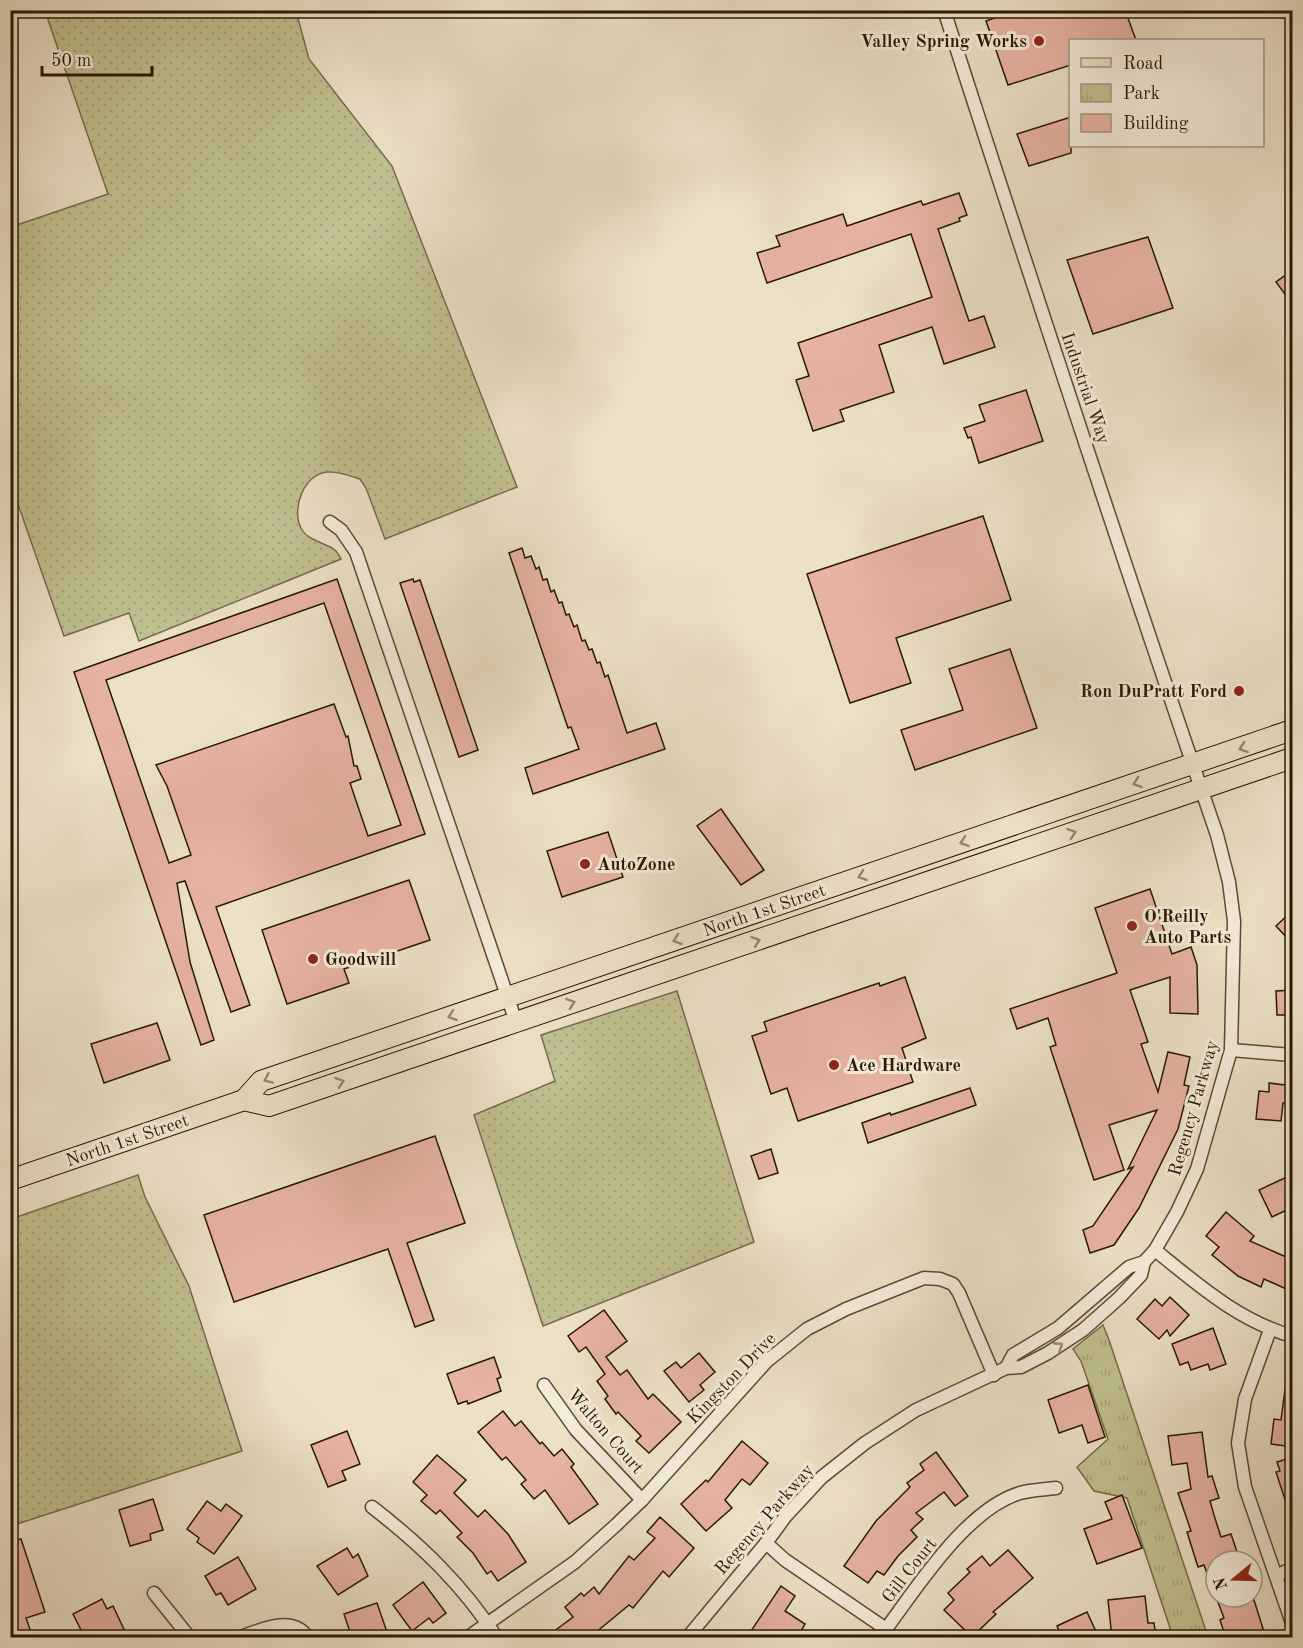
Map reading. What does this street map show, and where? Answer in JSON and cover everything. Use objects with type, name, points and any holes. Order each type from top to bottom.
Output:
[{"type":"main road","name":"North 1st Street","points":[[244,1100],[269,1106],[516,1022],[1198,777],[1293,730]]},
{"type":"main road","name":"North 1st Street","points":[[10,1179],[244,1100],[261,1081],[507,997],[1198,777],[1293,758]]},
{"type":"street","name":"Industrial Way","points":[[944,10],[1031,282],[1198,777]]},
{"type":"street","points":[[330,522],[341,530],[356,552],[516,1022]]},
{"type":"street","name":"Regency Parkway","points":[[687,1638],[785,1517],[822,1477],[865,1443],[916,1410],[1006,1368],[1013,1355],[1058,1328],[1129,1267],[1144,1262],[1155,1250],[1177,1212],[1197,1170],[1231,1050],[1234,921],[1229,882],[1198,777]]},
{"type":"street","points":[[1231,1050],[1293,1055]]},
{"type":"street","points":[[1155,1250],[1218,1300],[1270,1330],[1293,1336]]},
{"type":"street","name":"Kingston Drive","points":[[467,1638],[575,1562],[642,1500],[767,1361],[807,1329],[855,1305],[924,1278],[940,1279],[952,1284],[959,1293],[993,1375]]},
{"type":"street","points":[[1270,1330],[1245,1399],[1238,1443],[1245,1487],[1293,1623]]},
{"type":"street","name":"Walton Court","points":[[544,1385],[576,1430],[642,1500]]},
{"type":"street","name":"Gill Court","points":[[884,1633],[941,1553],[985,1512],[1003,1500],[1023,1492],[1056,1488]]},
{"type":"street","points":[[372,1507],[404,1532],[448,1573],[488,1623],[497,1638]]},
{"type":"street","points":[[766,1543],[785,1560],[884,1633]]},
{"type":"street","points":[[1277,1575],[1293,1569]]},
{"type":"street","points":[[154,1593],[190,1638]]},
{"type":"street","points":[[239,1638],[266,1628],[286,1625],[298,1628],[308,1638]]},
{"type":"green space","points":[[45,11],[296,11],[309,59],[392,166],[517,487],[385,539],[366,488],[360,479],[336,472],[320,474],[312,478],[302,493],[298,520],[307,535],[333,549],[341,559],[139,641],[129,613],[64,636],[11,484],[11,227],[108,194]]},
{"type":"green space","points":[[677,991],[754,1242],[543,1326],[474,1115],[555,1081],[541,1035]]},
{"type":"green space","points":[[138,1175],[145,1197],[189,1286],[242,1451],[11,1526],[11,1219]]},
{"type":"green space","points":[[1103,1325],[1208,1637],[1173,1637],[1127,1498],[1094,1491],[1077,1467],[1108,1439],[1081,1361],[1073,1349]]},
{"type":"building","points":[[1017,10],[1125,10],[1136,39],[1069,39],[1069,66],[1008,85],[986,21]]},
{"type":"building","points":[[1069,118],[1071,153],[1029,166],[1017,134]]},
{"type":"building","points":[[959,193],[967,215],[959,218],[960,221],[938,229],[969,321],[984,316],[995,347],[944,364],[932,327],[879,345],[894,392],[840,410],[844,421],[813,431],[796,380],[809,376],[798,343],[932,297],[911,234],[767,283],[757,253],[780,246],[776,236],[843,214],[847,226],[921,201],[923,205]]},
{"type":"building","points":[[1148,237],[1173,308],[1093,334],[1067,260]]},
{"type":"building","points":[[1293,270],[1293,305],[1276,282]]},
{"type":"building","points":[[1026,390],[1043,441],[979,463],[971,437],[968,438],[964,428],[985,421],[979,405]]},
{"type":"building","points":[[983,516],[1011,600],[896,638],[911,683],[850,703],[807,574]]},
{"type":"building","points":[[522,548],[525,558],[531,556],[536,569],[539,567],[543,580],[547,579],[551,592],[554,590],[559,603],[562,602],[566,615],[569,614],[574,627],[577,625],[582,641],[585,640],[589,650],[592,649],[605,677],[608,675],[627,733],[656,723],[665,749],[533,794],[525,768],[579,749],[571,727],[568,728],[509,553]]},
{"type":"building","points":[[337,579],[425,834],[216,907],[250,1005],[231,1012],[185,881],[177,883],[190,962],[214,1040],[201,1045],[74,672]],"holes":[[[324,603],[401,825],[368,836],[350,783],[361,779],[357,766],[354,766],[348,736],[346,737],[334,704],[156,765],[167,786],[191,855],[169,863],[106,680]]]},
{"type":"building","points":[[413,579],[414,582],[420,580],[478,750],[459,757],[400,583]]},
{"type":"building","points":[[1010,649],[1037,728],[915,770],[901,730],[963,710],[949,669]]},
{"type":"building","points":[[721,809],[764,870],[741,885],[697,826]]},
{"type":"building","name":"AutoZone","points":[[608,832],[623,877],[562,897],[547,851]]},
{"type":"building","points":[[409,880],[430,940],[344,969],[349,983],[287,1004],[262,930]]},
{"type":"building","points":[[1150,889],[1172,954],[1191,947],[1197,965],[1198,1014],[1170,1013],[1170,977],[1130,990],[1148,1042],[1141,1044],[1158,1092],[1168,1052],[1190,1057],[1184,1085],[1189,1086],[1178,1129],[1139,1208],[1114,1245],[1090,1253],[1083,1230],[1093,1226],[1133,1167],[1128,1169],[1157,1110],[1109,1125],[1124,1170],[1094,1180],[1050,1047],[1056,1045],[1048,1018],[1017,1029],[1010,1009],[1117,973],[1095,908]]},
{"type":"building","points":[[1293,910],[1293,944],[1276,926]]},
{"type":"building","name":"Ace Hardware","points":[[905,977],[926,1038],[902,1048],[913,1082],[798,1121],[787,1088],[771,1094],[752,1036],[767,1031],[764,1022],[879,983],[880,986]]},
{"type":"building","points":[[1293,990],[1293,1015],[1277,1015],[1276,991]]},
{"type":"building","points":[[157,1023],[170,1060],[104,1083],[91,1044]]},
{"type":"building","points":[[1269,1083],[1293,1086],[1291,1103],[1283,1103],[1281,1121],[1256,1119],[1259,1091],[1269,1092]]},
{"type":"building","points":[[970,1088],[976,1105],[868,1143],[862,1123]]},
{"type":"building","points":[[435,1136],[465,1223],[407,1243],[434,1320],[415,1327],[388,1249],[234,1302],[204,1215]]},
{"type":"building","points":[[771,1149],[778,1173],[759,1179],[751,1156]]},
{"type":"building","points":[[1289,1176],[1293,1184],[1293,1207],[1272,1217],[1259,1190]]},
{"type":"building","points":[[1226,1212],[1254,1236],[1250,1241],[1293,1260],[1293,1292],[1264,1279],[1261,1287],[1238,1276],[1212,1255],[1219,1247],[1206,1236]]},
{"type":"building","points":[[1170,1297],[1189,1315],[1170,1336],[1167,1330],[1159,1339],[1137,1319],[1155,1299],[1162,1306]]},
{"type":"building","points":[[604,1310],[627,1341],[606,1357],[620,1375],[627,1370],[648,1399],[653,1394],[681,1422],[649,1453],[636,1441],[641,1436],[618,1412],[616,1414],[605,1399],[608,1396],[597,1381],[605,1374],[586,1347],[579,1352],[568,1336]]},
{"type":"building","points":[[1213,1328],[1226,1364],[1210,1370],[1208,1364],[1191,1370],[1188,1362],[1180,1365],[1172,1344]]},
{"type":"building","points":[[699,1353],[715,1372],[700,1385],[704,1390],[689,1402],[664,1371],[676,1362],[681,1368]]},
{"type":"building","points":[[494,1357],[501,1377],[497,1379],[501,1391],[468,1404],[467,1401],[458,1404],[447,1374]]},
{"type":"building","points":[[1088,1385],[1105,1437],[1088,1443],[1082,1425],[1059,1433],[1048,1400]]},
{"type":"building","points":[[1285,1390],[1293,1391],[1293,1447],[1271,1444],[1274,1419],[1281,1420]]},
{"type":"building","points":[[503,1411],[515,1426],[521,1421],[540,1444],[542,1442],[554,1456],[562,1449],[574,1464],[571,1467],[598,1504],[569,1524],[545,1490],[534,1499],[521,1484],[526,1480],[506,1457],[502,1460],[478,1432]]},
{"type":"building","points":[[347,1431],[360,1464],[342,1471],[346,1480],[328,1487],[311,1445]]},
{"type":"building","points":[[1202,1432],[1208,1477],[1212,1476],[1219,1498],[1210,1501],[1214,1515],[1221,1537],[1231,1534],[1236,1549],[1204,1549],[1204,1565],[1198,1567],[1187,1532],[1191,1531],[1178,1493],[1191,1489],[1187,1463],[1172,1465],[1168,1436]]},
{"type":"building","points":[[742,1441],[768,1463],[750,1485],[742,1479],[725,1500],[732,1508],[706,1531],[681,1504],[706,1480],[708,1482]]},
{"type":"building","points":[[936,1452],[968,1496],[955,1506],[944,1492],[916,1513],[923,1519],[911,1530],[917,1537],[898,1556],[884,1575],[877,1571],[868,1583],[844,1566],[876,1521],[910,1487],[907,1483],[924,1470],[920,1464]]},
{"type":"building","points":[[437,1455],[466,1480],[454,1493],[478,1517],[485,1510],[508,1534],[526,1562],[498,1581],[491,1571],[487,1574],[473,1553],[457,1537],[462,1533],[440,1510],[436,1514],[421,1501],[427,1495],[413,1482]]},
{"type":"building","points":[[1293,1457],[1293,1515],[1290,1515],[1276,1472],[1280,1471],[1277,1462]]},
{"type":"building","points":[[1122,1495],[1142,1548],[1097,1564],[1084,1529],[1112,1519],[1105,1502]]},
{"type":"building","points":[[153,1499],[163,1530],[150,1534],[151,1540],[130,1546],[119,1510]]},
{"type":"building","points":[[207,1501],[221,1511],[226,1504],[242,1516],[214,1554],[197,1542],[199,1538],[187,1529]]},
{"type":"building","points":[[660,1517],[694,1548],[669,1577],[663,1571],[633,1608],[629,1605],[589,1638],[545,1638],[573,1617],[565,1607],[581,1593],[584,1596],[594,1587],[599,1594],[629,1556],[634,1560],[655,1538],[647,1532]]},
{"type":"building","points":[[21,1539],[45,1612],[26,1618],[33,1638],[19,1638],[10,1612],[10,1542]]},
{"type":"building","points":[[347,1548],[353,1558],[358,1554],[368,1576],[338,1595],[317,1566]]},
{"type":"building","points":[[1008,1550],[1033,1578],[993,1612],[996,1614],[972,1637],[944,1610],[954,1600],[948,1593],[970,1572],[967,1569],[982,1556],[990,1566]]},
{"type":"building","points":[[238,1557],[256,1589],[228,1605],[221,1593],[216,1595],[205,1576]]},
{"type":"building","points":[[423,1582],[446,1613],[433,1623],[429,1618],[412,1631],[393,1605]]},
{"type":"building","points":[[781,1586],[795,1596],[785,1611],[805,1624],[797,1638],[760,1638],[751,1631]]},
{"type":"building","points":[[1145,1596],[1148,1623],[1154,1623],[1156,1637],[1112,1638],[1108,1600]]},
{"type":"building","points":[[102,1599],[107,1609],[113,1606],[128,1638],[85,1638],[73,1614]]},
{"type":"building","points":[[377,1603],[389,1638],[352,1638],[344,1614]]},
{"type":"building","points":[[1221,1609],[1257,1609],[1266,1638],[1226,1638],[1220,1620],[1224,1618]]},
{"type":"building","points":[[1087,1612],[1099,1638],[1062,1638],[1057,1626]]},
{"type":"place","name":"Valley Spring Works","points":[[1039,41]]},
{"type":"place","name":"Ron DuPratt Ford","points":[[1239,691]]},
{"type":"place","name":"AutoZone","points":[[585,864]]},
{"type":"place","name":"O'Reilly Auto Parts","points":[[1132,926]]},
{"type":"place","name":"Goodwill","points":[[313,959]]},
{"type":"place","name":"Ace Hardware","points":[[834,1065]]}]
